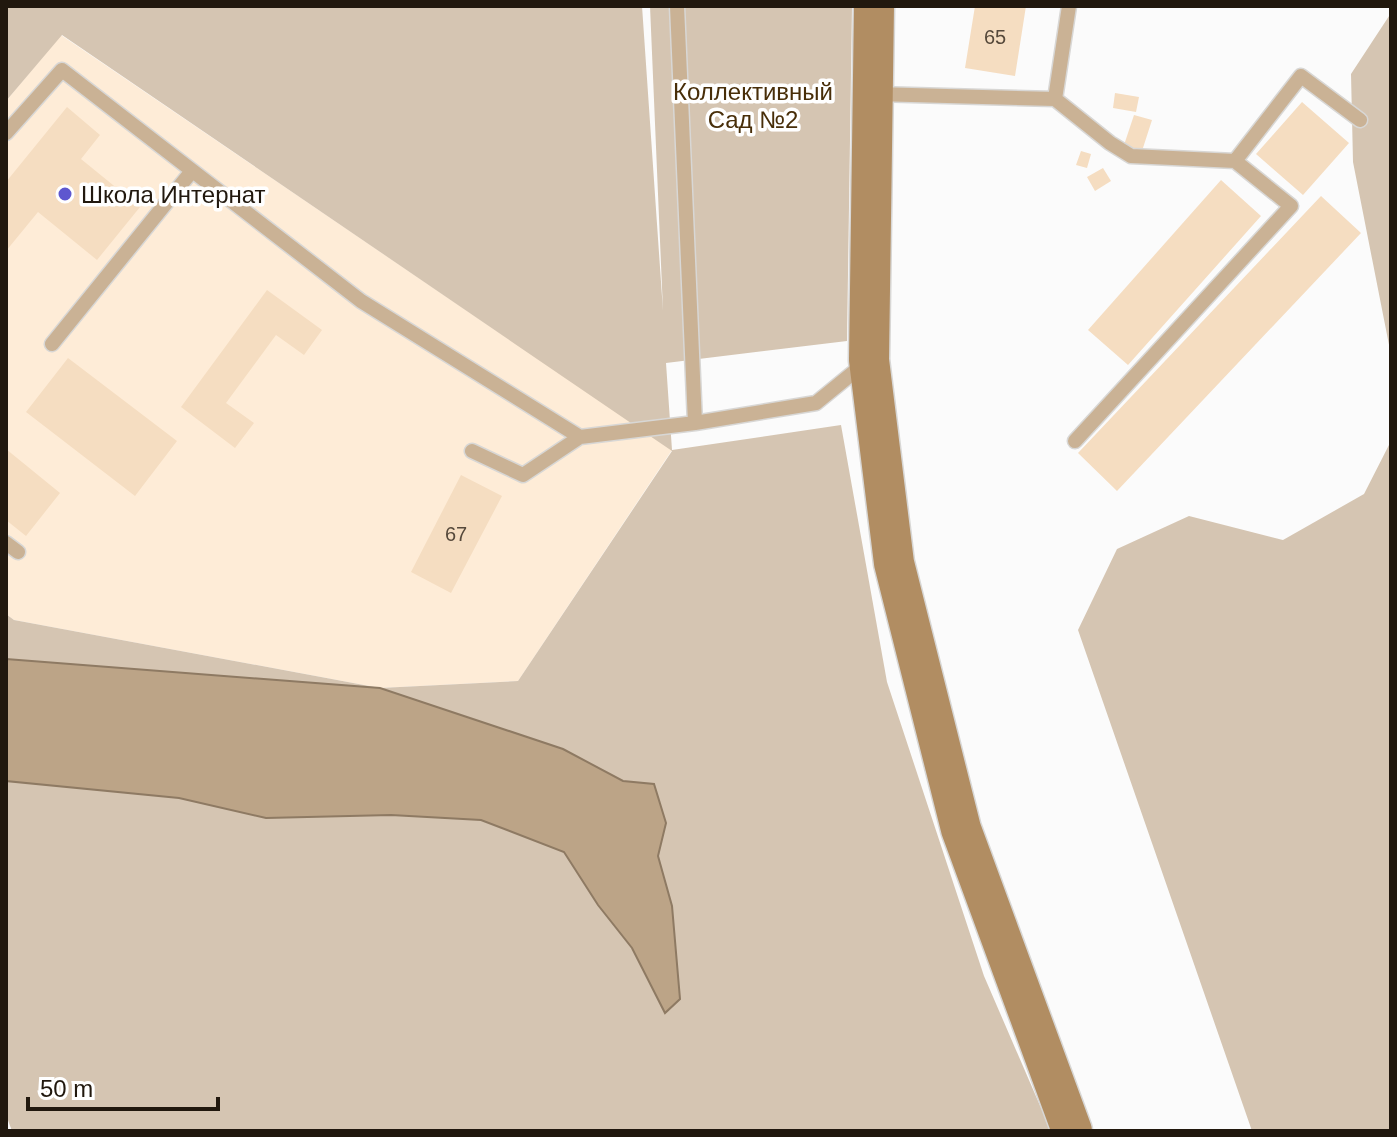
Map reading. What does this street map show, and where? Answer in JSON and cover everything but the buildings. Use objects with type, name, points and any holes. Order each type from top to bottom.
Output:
[{"type":"main road","points":[[874,6],[869,360],[894,563],[961,829],[1072,1131]]},
{"type":"lane","points":[[677,6],[695,423]]},
{"type":"lane","points":[[1055,99],[1069,6]]},
{"type":"lane","points":[[6,133],[62,70],[361,301],[580,437]]},
{"type":"lane","points":[[1235,161],[1301,76],[1360,120]]},
{"type":"lane","points":[[872,94],[1055,99],[1131,156],[1235,161],[1291,206],[1075,441]]},
{"type":"lane","points":[[52,344],[192,171]]},
{"type":"lane","points":[[472,451],[523,475],[580,437],[695,423],[816,403],[869,360]]},
{"type":"shaded area","points":[[61,35],[672,450],[518,681],[380,688],[14,620],[6,614],[6,101]]},
{"type":"shaded area","points":[[6,659],[380,688],[563,749],[623,781],[654,784],[666,823],[658,856],[672,906],[680,999],[665,1013],[632,948],[598,905],[564,852],[481,820],[391,815],[266,818],[179,798],[6,781]]},
{"type":"green space","name":"Коллективный Сад №2","points":[[6,6],[642,6],[663,311],[650,6],[852,6],[847,341],[666,363],[672,450],[841,425],[887,682],[984,976],[1051,1131],[12,1131],[6,1115],[6,781],[179,798],[266,818],[391,815],[480,820],[564,852],[598,905],[632,948],[665,1012],[680,999],[672,906],[658,856],[666,823],[654,784],[623,781],[563,749],[380,688],[518,681],[672,451],[62,35],[6,101]]},
{"type":"green space","points":[[1391,13],[1391,355],[1353,162],[1351,74]]},
{"type":"green space","points":[[1391,441],[1391,1131],[1252,1131],[1078,630],[1117,549],[1189,516],[1283,540],[1364,494]]},
{"type":"green space","points":[[6,614],[14,620],[380,688],[6,659]]},
{"type":"place","name":"Школа Интернат","points":[[65,194]]}]
